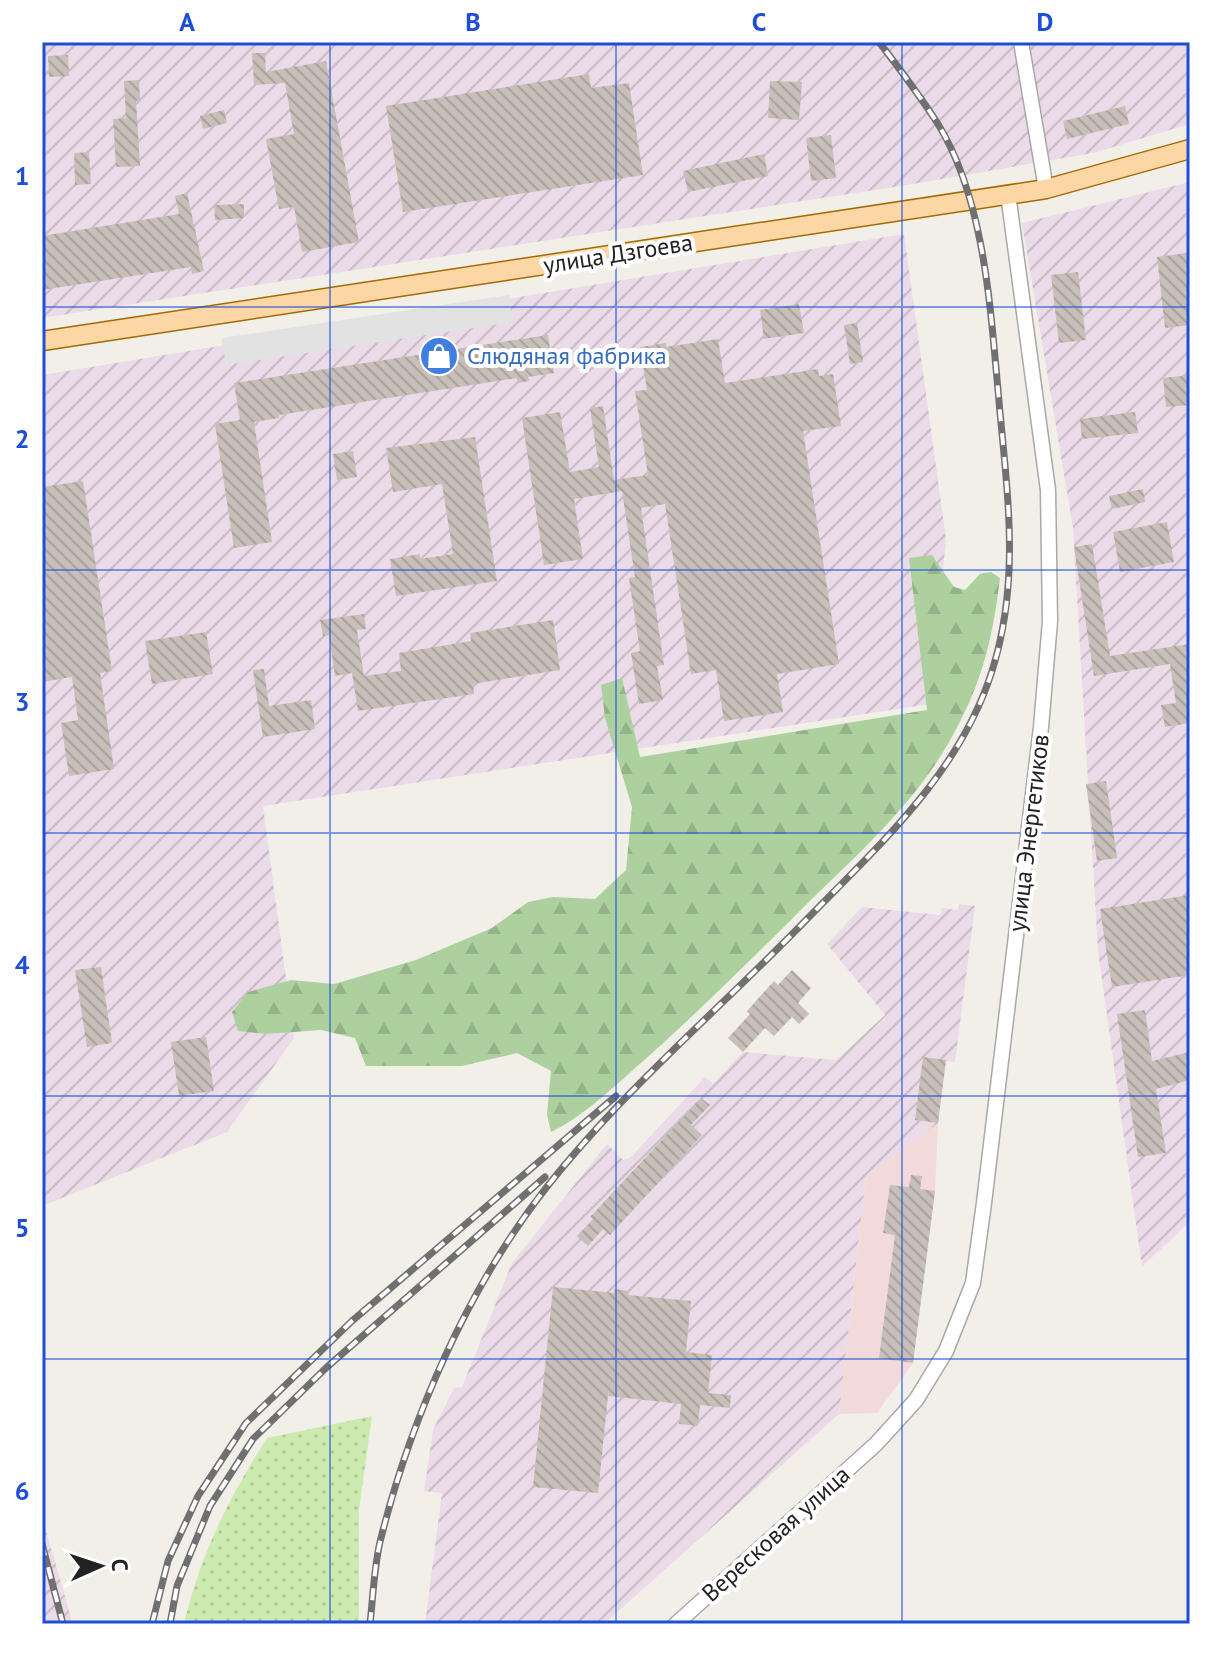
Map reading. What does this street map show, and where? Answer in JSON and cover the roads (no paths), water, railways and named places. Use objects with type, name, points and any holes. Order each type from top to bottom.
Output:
[{"type":"main road","name":"улица Дзгоева","points":[[42,341],[1046,189],[1190,149]]},
{"type":"street","points":[[1021,42],[1046,189]]},
{"type":"street","name":"улица Энергетиков","points":[[876,1444],[916,1400],[946,1351],[973,1283],[1041,727],[1050,621],[1048,490],[1008,194]]},
{"type":"street","name":"Вересковая улица","points":[[676,1624],[876,1444]]},
{"type":"railway","points":[[370,1624],[380,1542],[408,1449],[445,1356],[491,1268],[546,1188],[608,1117],[863,863],[915,805],[960,742],[978,708],[992,671],[1007,601],[1009,531],[992,323],[982,253],[966,185],[953,153],[938,124],[879,42]]},
{"type":"railway","points":[[152,1624],[168,1561],[198,1496],[246,1423],[352,1321],[616,1096]]},
{"type":"railway","points":[[170,1624],[177,1586],[210,1506],[253,1439],[327,1367],[545,1177]]},
{"type":"railway","points":[[42,1544],[63,1624]]},
{"type":"place","name":"Слюдяная фабрика","points":[[439,356]]}]
